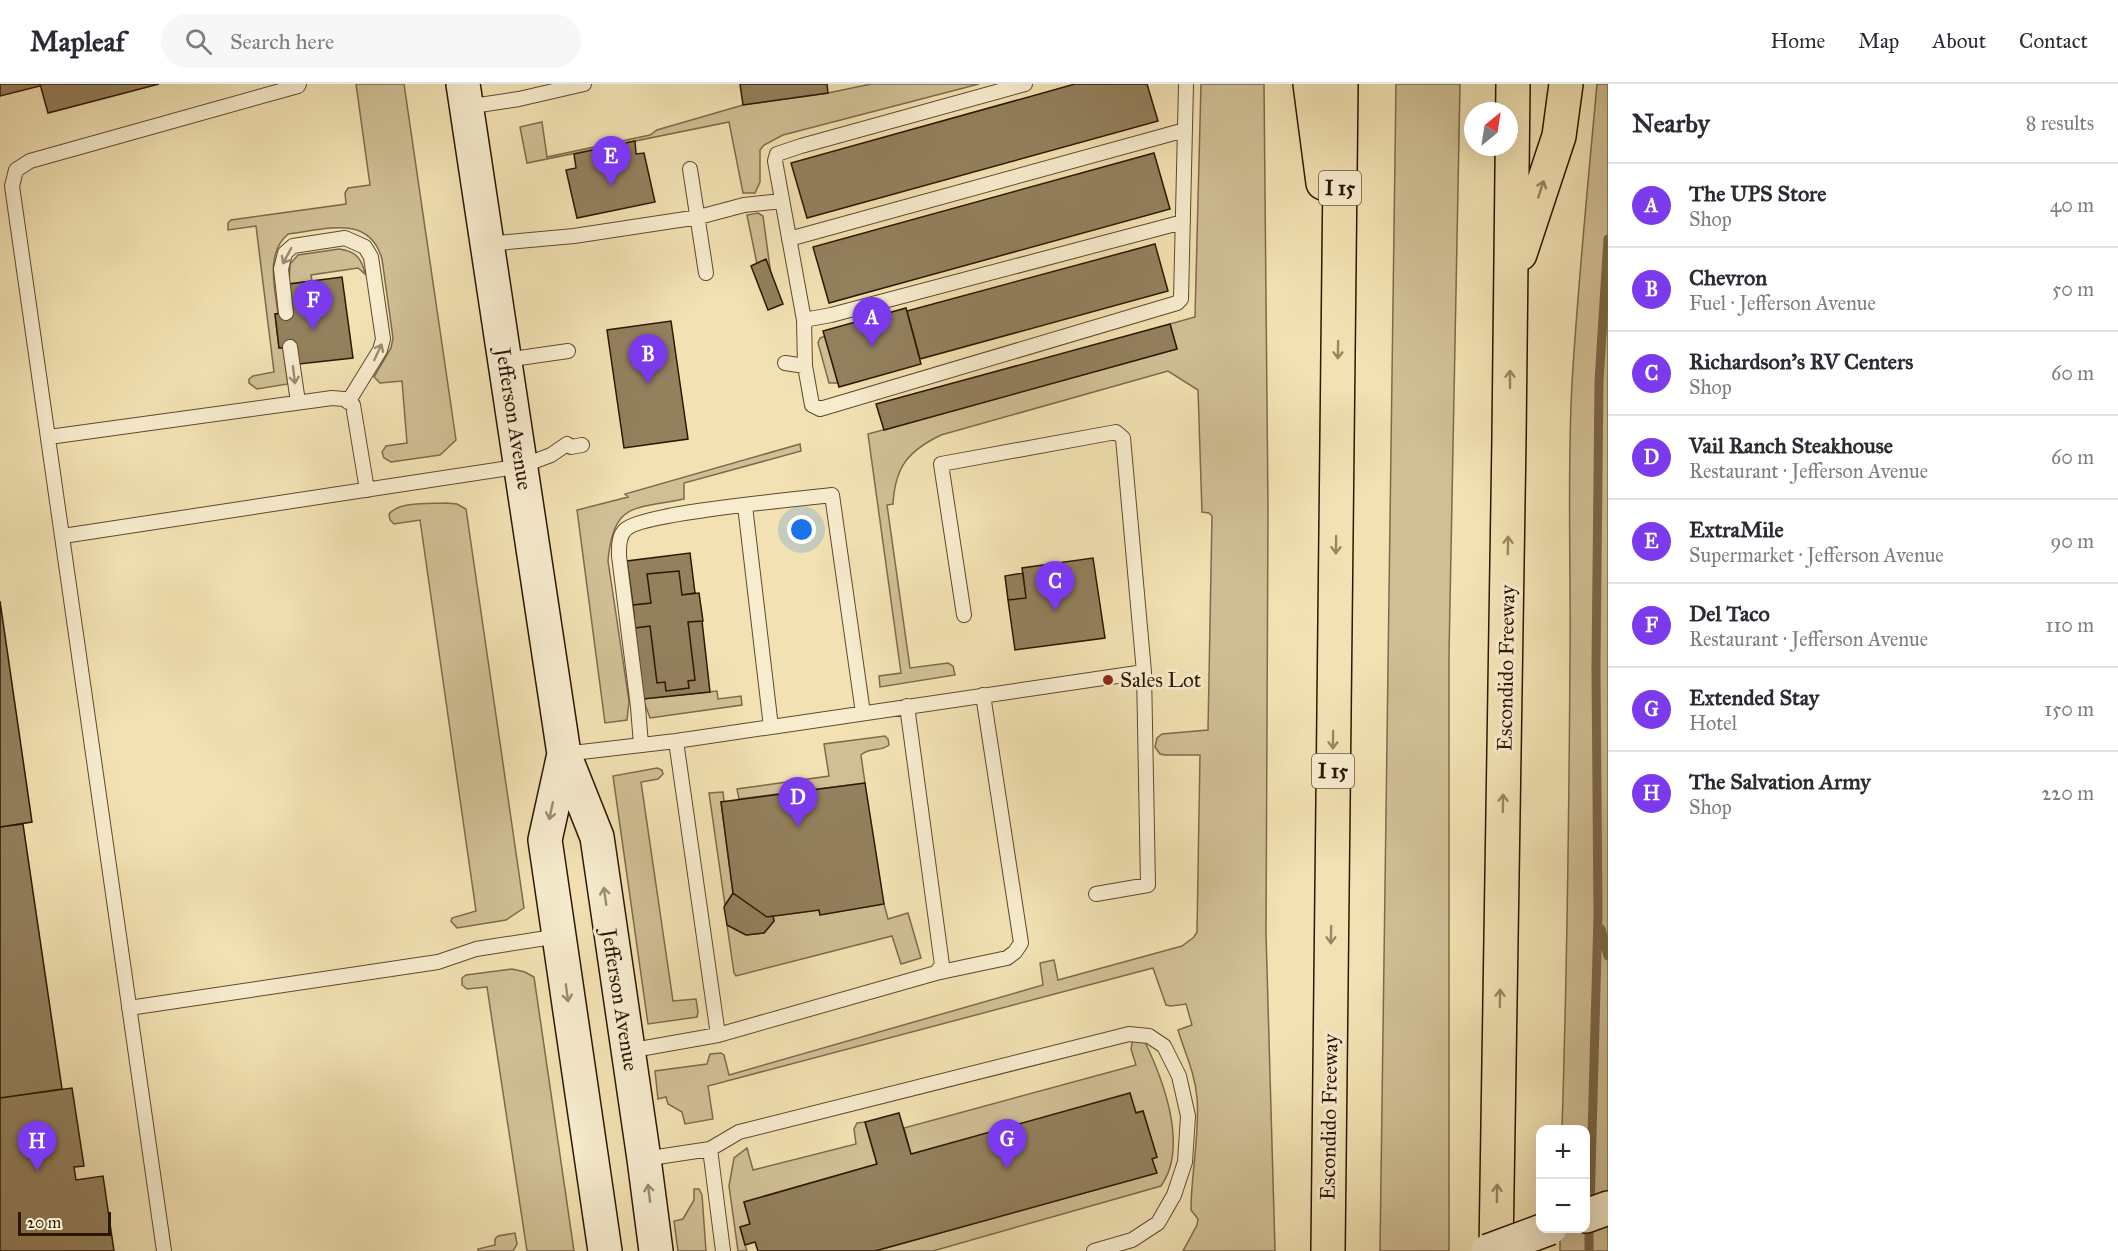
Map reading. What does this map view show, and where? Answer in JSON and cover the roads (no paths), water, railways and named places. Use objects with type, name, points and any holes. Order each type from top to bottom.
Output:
[{"type":"highway","points":[[1310,84],[1338,292]]},
{"type":"highway","name":"Escondido Freeway","points":[[1328,1251],[1341,84]]},
{"type":"highway","name":"Escondido Freeway","points":[[1496,1251],[1512,84]]},
{"type":"highway","points":[[1510,284],[1559,136],[1566,84]]},
{"type":"main road","name":"Jefferson Avenue","points":[[465,96],[564,754],[597,837],[656,1251]]},
{"type":"main road","name":"Jefferson Avenue","points":[[564,754],[545,840],[605,1251]]},
{"type":"main road","points":[[1590,1215],[1608,1208]]},
{"type":"main road","points":[[1488,1251],[1537,1233]]},
{"type":"lane","points":[[164,1251],[12,186],[16,170],[30,161],[299,84]]},
{"type":"lane","points":[[465,96],[519,99],[584,84]]},
{"type":"lane","points":[[1025,84],[777,154],[775,161],[804,320],[805,366],[812,405],[820,409],[1177,303],[1181,299],[1186,84]]},
{"type":"lane","points":[[789,239],[1185,130]]},
{"type":"lane","points":[[690,169],[706,273]]},
{"type":"lane","points":[[488,244],[574,236],[699,217],[744,205],[782,201]]},
{"type":"lane","points":[[804,320],[831,315],[1183,222]]},
{"type":"lane","points":[[286,313],[281,269],[285,253],[292,246],[345,238],[365,247],[371,257],[383,339],[380,350],[348,402]]},
{"type":"lane","points":[[290,347],[298,402]]},
{"type":"lane","points":[[505,360],[568,351]]},
{"type":"lane","points":[[785,363],[805,366]]},
{"type":"lane","points":[[48,437],[298,402],[344,399],[353,405],[367,490]]},
{"type":"lane","points":[[964,615],[941,464],[1116,432],[1123,438],[1144,672],[1148,885],[1096,894]]},
{"type":"lane","points":[[63,536],[522,466],[551,455],[567,444],[571,447],[582,445]]},
{"type":"lane","points":[[641,745],[619,556],[621,536],[624,531],[639,522],[745,506],[832,495],[863,713]]},
{"type":"lane","points":[[745,506],[771,727]]},
{"type":"lane","points":[[564,754],[676,741],[1144,672]]},
{"type":"lane","points":[[628,1051],[718,1035],[936,973],[1007,958],[1015,952],[1021,943],[983,695]]},
{"type":"lane","points":[[907,706],[942,965],[936,973]]},
{"type":"lane","points":[[676,741],[718,1035]]},
{"type":"lane","points":[[129,1008],[438,962],[476,949],[559,936]]},
{"type":"lane","points":[[644,1159],[710,1149],[739,1132],[1129,1034],[1149,1036],[1164,1047],[1179,1076],[1188,1116],[1185,1162],[1174,1195],[1158,1223],[1132,1240],[1094,1251]]},
{"type":"lane","points":[[710,1149],[723,1251]]},
{"type":"waterway","points":[[1590,1208],[1598,916],[1596,667],[1599,381],[1608,239]]},
{"type":"waterway","points":[[1601,929],[1608,956]]},
{"type":"waterway","points":[[1589,1233],[1589,1251]]},
{"type":"place","name":"ExtraMile","points":[[611,186]]},
{"type":"place","name":"Del Taco","points":[[313,330]]},
{"type":"place","name":"The UPS Store","points":[[872,347]]},
{"type":"place","name":"Chevron","points":[[648,384]]},
{"type":"place","name":"Richardson's RV Centers","points":[[1055,611]]},
{"type":"place","name":"Sales Lot","points":[[1108,680]]},
{"type":"place","name":"Vail Ranch Steakhouse","points":[[798,827]]},
{"type":"place","name":"Extended Stay","points":[[1007,1169]]},
{"type":"place","name":"The Salvation Army","points":[[37,1171]]}]
